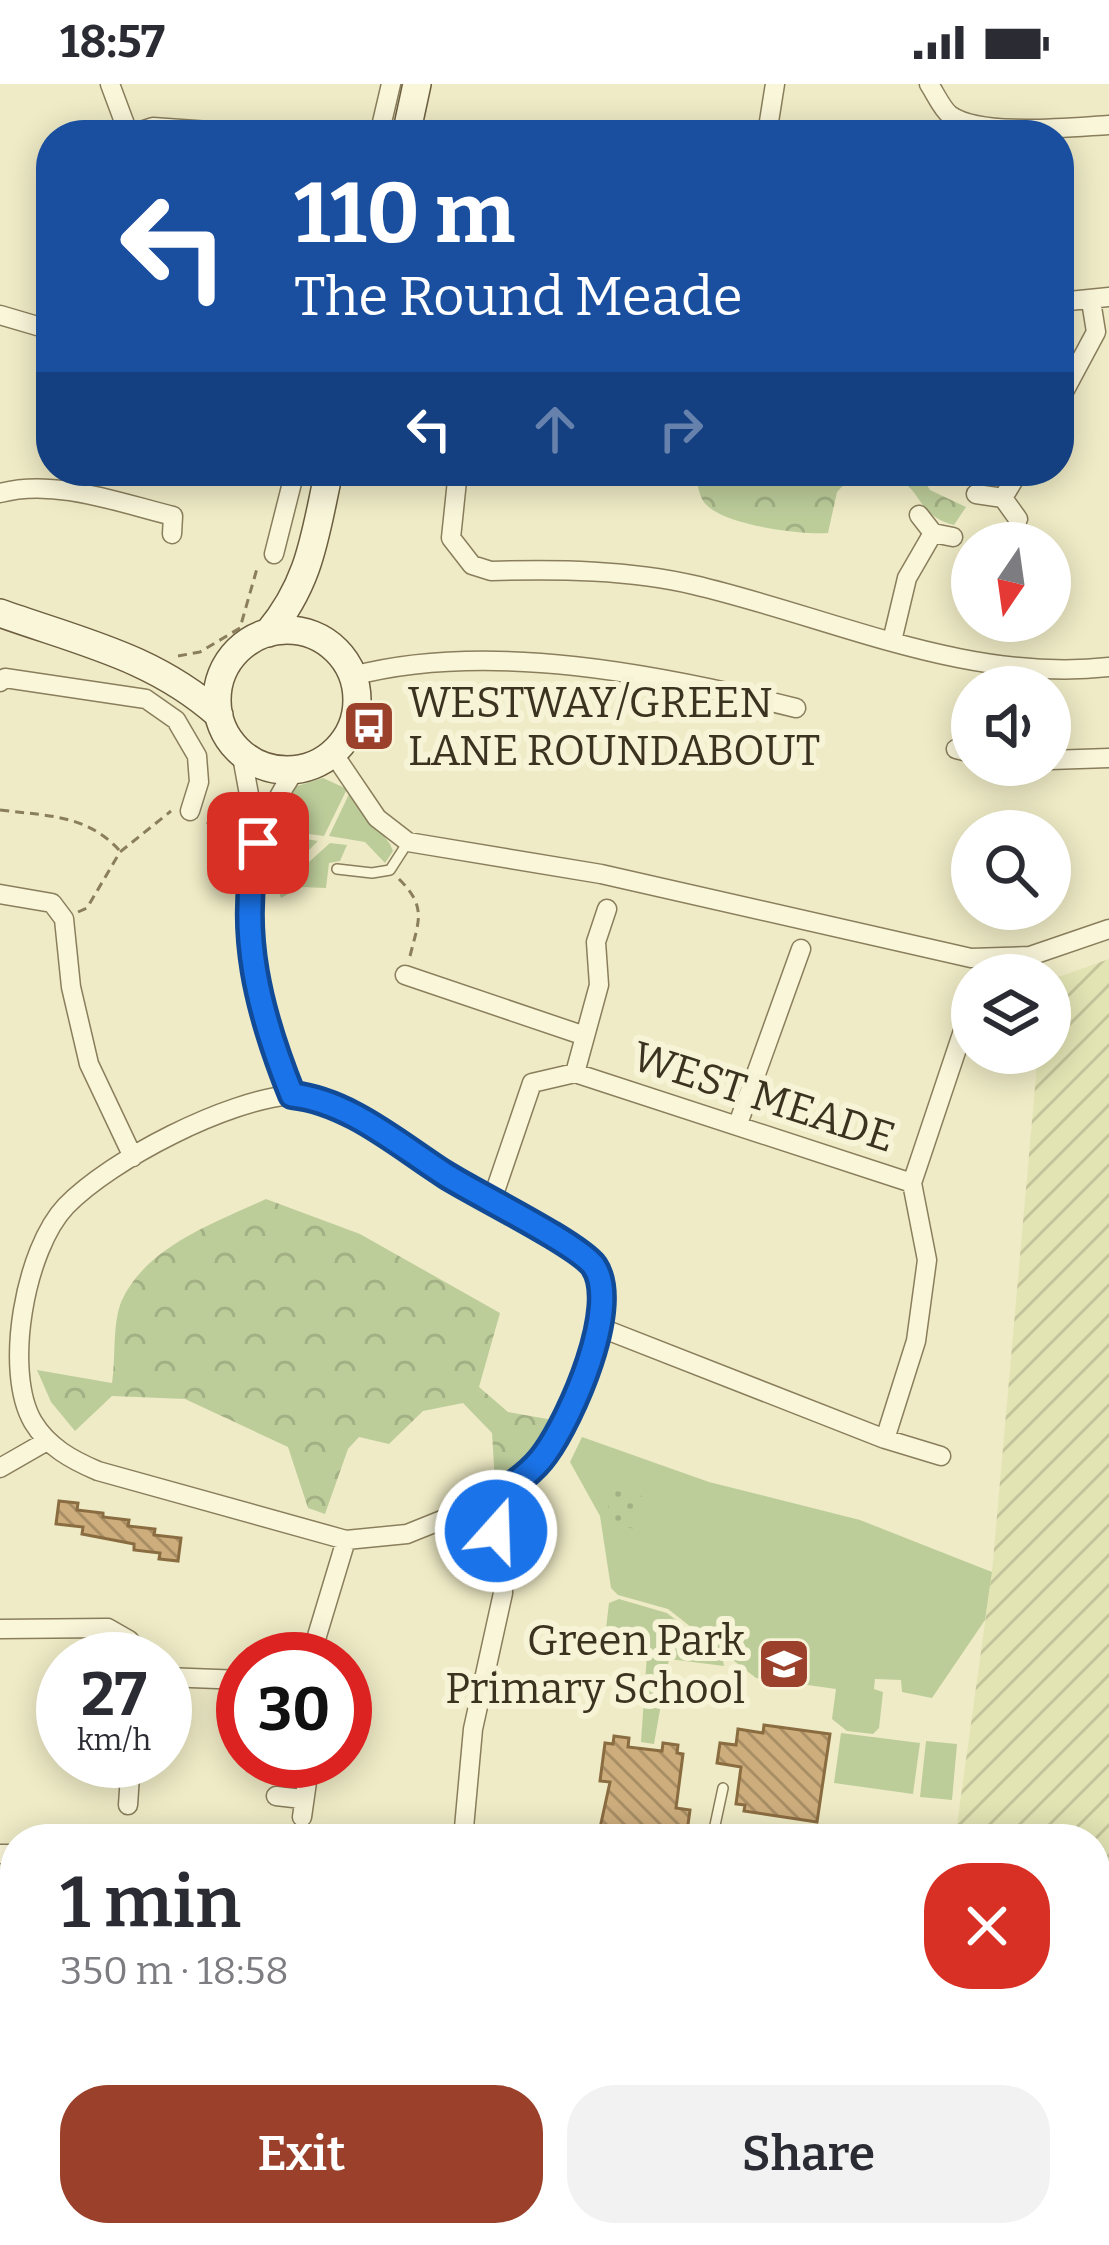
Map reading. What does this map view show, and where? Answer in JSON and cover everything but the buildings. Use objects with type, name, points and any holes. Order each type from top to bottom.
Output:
[{"type":"main road","points":[[410,120],[418,84]]},
{"type":"main road","points":[[268,633],[296,596],[308,570],[326,486]]},
{"type":"main road","points":[[308,570],[316,619],[326,642],[353,676],[356,712],[351,729],[333,753],[295,770],[270,768],[241,751],[219,716],[219,686],[230,660],[249,641],[268,633],[299,631],[326,642]]},
{"type":"main road","points":[[0,614],[148,665],[186,687],[219,716]]},
{"type":"main road","points":[[148,665],[190,668],[230,660]]},
{"type":"street","points":[[110,84],[123,120]]},
{"type":"street","points":[[383,120],[391,84]]},
{"type":"street","points":[[770,120],[776,84]]},
{"type":"street","points":[[929,84],[950,115],[967,120]]},
{"type":"street","points":[[1074,127],[1109,125]]},
{"type":"street","points":[[1074,373],[1096,332],[1100,299]]},
{"type":"street","points":[[0,315],[36,325]]},
{"type":"street","points":[[0,493],[24,486],[117,502],[173,517],[172,534]]},
{"type":"street","points":[[274,554],[291,486]]},
{"type":"street","points":[[456,486],[451,538],[472,565],[491,571],[663,578],[988,666]]},
{"type":"street","points":[[1003,498],[1010,486]]},
{"type":"street","points":[[976,494],[1003,498],[1018,519]]},
{"type":"street","points":[[892,640],[907,578],[943,535],[919,514]]},
{"type":"street","points":[[353,676],[442,664],[588,667],[653,675],[786,705],[771,726]]},
{"type":"street","points":[[1071,673],[1109,667]]},
{"type":"street","points":[[0,682],[5,678],[146,699],[176,720],[196,756],[199,782],[190,811]]},
{"type":"street","points":[[241,751],[257,847],[250,959],[292,1095]]},
{"type":"street","points":[[333,753],[376,818],[408,842],[601,874],[971,958],[1030,956],[1109,929]]},
{"type":"street","points":[[1071,759],[1109,758]]},
{"type":"street","points":[[257,847],[280,791],[295,770]]},
{"type":"street","points":[[0,894],[52,903],[64,919],[71,987],[89,1064],[133,1157]]},
{"type":"street","points":[[575,1073],[599,986],[596,942],[607,909]]},
{"type":"street","points":[[738,1124],[800,949]]},
{"type":"street","points":[[405,975],[585,1036]]},
{"type":"street","points":[[912,1183],[951,1067]]},
{"type":"street","name":"WEST MEADE","points":[[491,1203],[532,1083],[575,1073],[912,1183],[928,1260],[916,1341],[885,1439]]},
{"type":"street","points":[[292,1095],[314,1098],[343,1110],[491,1203],[580,1252],[602,1283],[604,1306],[573,1404],[544,1456],[489,1501],[407,1534],[346,1540],[98,1471],[68,1458],[33,1421],[9,1337],[42,1242],[55,1219],[88,1188],[133,1157],[241,1104],[292,1095]]},
{"type":"street","points":[[598,1327],[885,1439],[941,1456]]},
{"type":"street","points":[[0,1468],[47,1441]]},
{"type":"street","points":[[464,1824],[473,1729],[503,1593],[502,1561],[489,1501]]},
{"type":"street","points":[[318,1632],[346,1540]]},
{"type":"street","points":[[0,1629],[108,1628],[115,1632]]},
{"type":"street","points":[[128,1805],[129,1788]]},
{"type":"street","points":[[276,1796],[302,1808],[305,1788]]},
{"type":"lane","points":[[337,868],[372,873],[390,870],[408,842]]},
{"type":"lane","points":[[715,1824],[723,1788]]},
{"type":"path","points":[[148,665],[153,652],[171,657],[200,652],[240,628],[262,552],[274,554]]},
{"type":"path","points":[[0,810],[73,820],[101,830],[120,852]]},
{"type":"path","points":[[64,919],[87,908],[120,852],[166,811],[190,811],[246,850],[257,847]]},
{"type":"path","points":[[390,870],[416,896],[420,915],[405,975]]},
{"type":"green space","points":[[698,486],[843,486],[837,492],[828,533],[740,522],[710,508]]},
{"type":"green space","points":[[908,486],[927,486],[966,507],[956,522],[938,519]]},
{"type":"green space","points":[[323,778],[347,789],[324,836],[271,829],[294,787]]},
{"type":"green space","points":[[350,792],[390,844],[393,851],[385,863],[365,842],[329,836]]},
{"type":"green space","points":[[274,834],[318,841],[272,887]]},
{"type":"green space","points":[[330,843],[347,845],[340,861],[329,863],[326,888],[301,887],[281,898],[278,890]]},
{"type":"green space","points":[[1109,959],[1109,1824],[957,1824],[992,1572],[1036,1074],[1071,1074],[1071,973]]},
{"type":"green space","points":[[266,1199],[360,1234],[500,1313],[479,1387],[508,1412],[553,1420],[532,1454],[495,1483],[492,1433],[463,1403],[423,1411],[389,1444],[359,1437],[348,1449],[325,1514],[308,1508],[288,1447],[185,1399],[112,1396],[75,1431],[51,1402],[37,1370],[112,1383],[119,1309],[133,1281],[185,1238]]},
{"type":"green space","points":[[582,1437],[709,1482],[860,1520],[992,1572],[985,1620],[932,1698],[902,1692],[901,1680],[875,1679],[874,1689],[883,1692],[879,1728],[873,1734],[847,1731],[832,1719],[836,1689],[756,1678],[668,1609],[618,1595],[611,1588],[600,1516],[570,1462]]},
{"type":"green space","points":[[612,1490],[642,1496],[635,1529],[605,1523]]},
{"type":"green space","points":[[619,1599],[667,1613],[722,1656],[724,1666],[669,1659],[654,1744],[641,1742],[647,1654],[604,1645],[609,1603]]},
{"type":"green space","points":[[841,1733],[920,1743],[913,1794],[834,1783]]},
{"type":"green space","points":[[926,1741],[957,1744],[952,1800],[920,1797]]},
{"type":"place","name":"WESTWAY/GREEN LANE ROUNDABOUT","points":[[369,726]]},
{"type":"place","name":"Green Park Primary School","points":[[784,1664]]},
{"type":"route","points":[[258,843],[250,959],[275,1053],[292,1095],[343,1110],[491,1203],[580,1252],[602,1283],[604,1306],[573,1404],[544,1456],[489,1501],[496,1531]]}]
